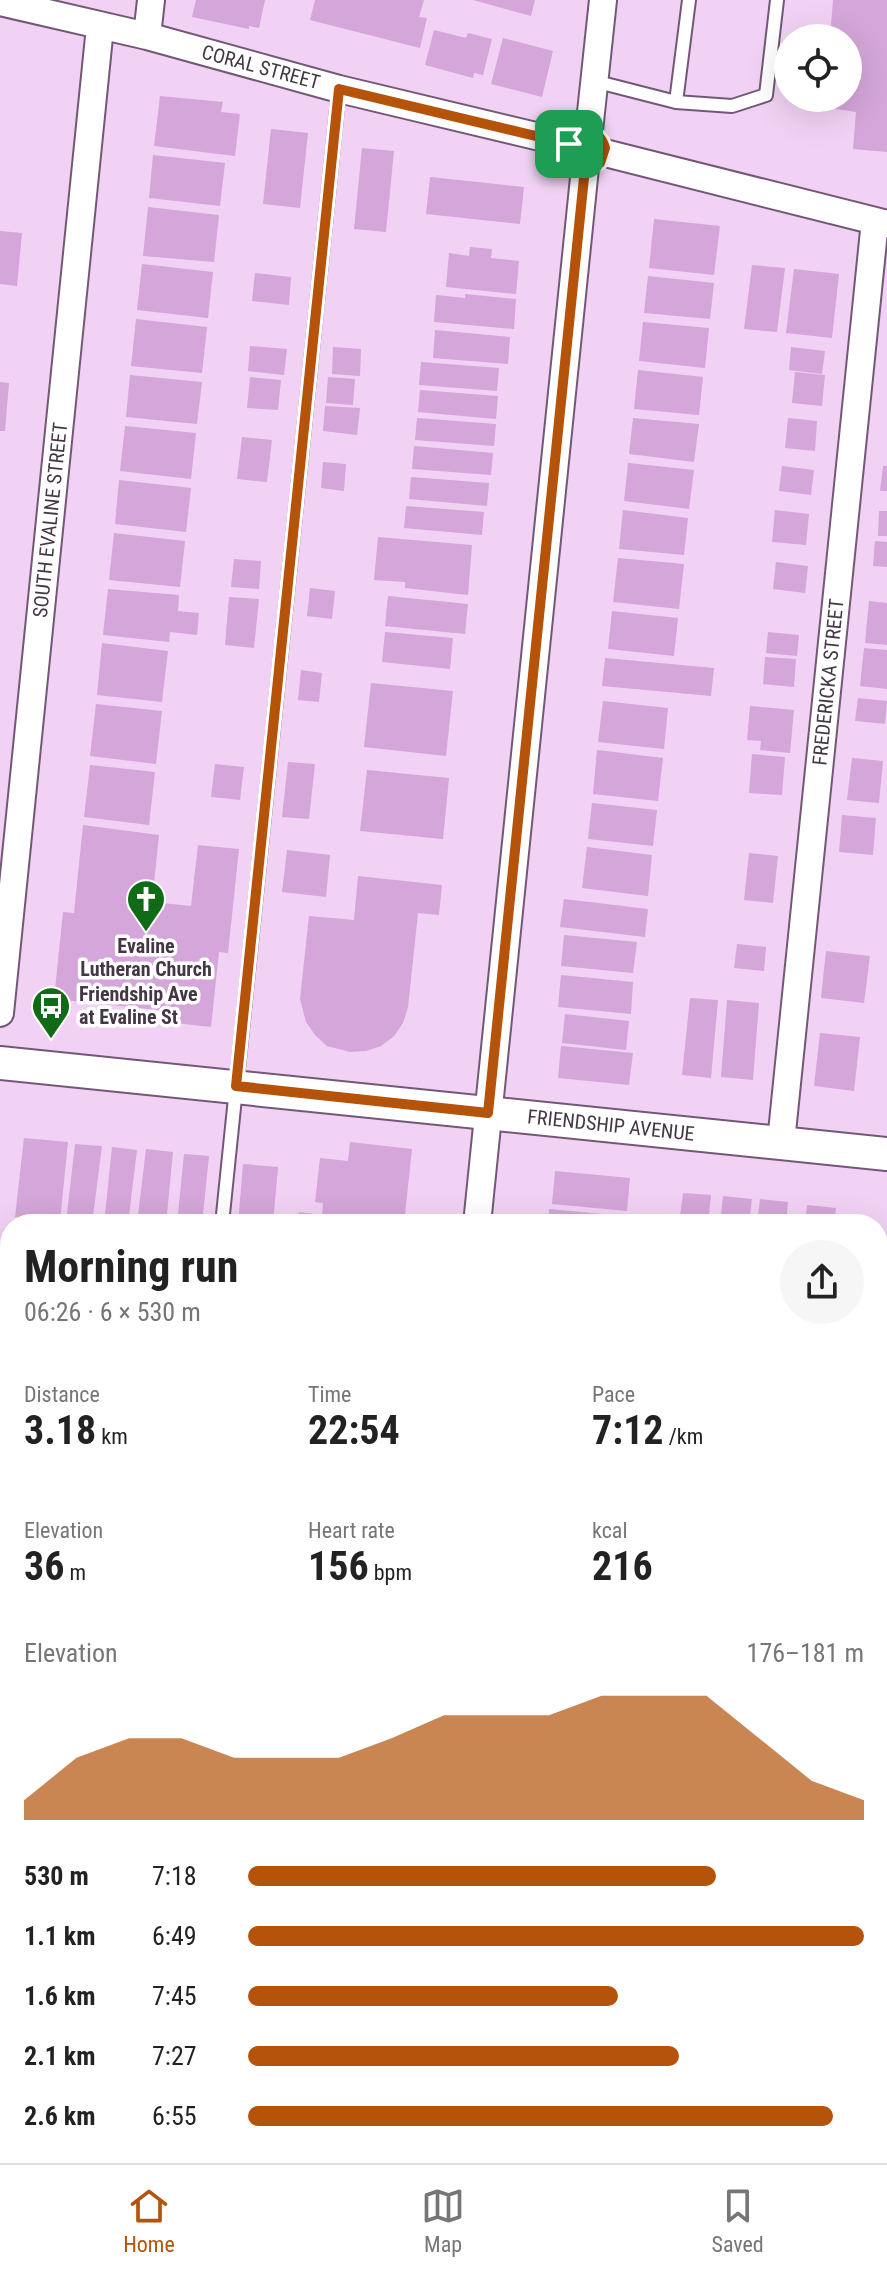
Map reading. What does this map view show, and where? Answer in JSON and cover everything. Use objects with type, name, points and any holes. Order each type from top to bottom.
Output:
[{"type":"street","points":[[147,36],[151,0]]},
{"type":"street","points":[[603,0],[594,81],[579,138],[569,154],[573,162],[595,161],[881,222]]},
{"type":"street","name":"CORAL STREET","points":[[0,2],[147,36],[339,89],[579,138]]},
{"type":"street","name":"SOUTH EVALINE STREET","points":[[0,1013],[100,27]]},
{"type":"street","points":[[478,1214],[595,161]]},
{"type":"street","name":"FREDERICKA STREET","points":[[781,1142],[881,222]]},
{"type":"street","name":"FRIENDSHIP AVENUE","points":[[0,1063],[887,1154]]},
{"type":"lane","points":[[676,102],[689,0]]},
{"type":"lane","points":[[594,81],[676,102],[732,106],[766,95],[777,0]]},
{"type":"lane","points":[[223,1214],[339,89]]},
{"type":"building","points":[[196,0],[265,0],[259,28],[249,26],[249,29],[192,17]]},
{"type":"building","points":[[315,0],[424,0],[419,17],[427,18],[420,48],[310,20]]},
{"type":"building","points":[[473,0],[535,0],[531,16]]},
{"type":"building","points":[[833,0],[887,0],[887,152],[853,149],[856,112],[862,112],[862,24],[831,24]]},
{"type":"building","points":[[434,30],[466,38],[468,33],[492,39],[483,75],[474,73],[473,78],[425,65]]},
{"type":"building","points":[[503,38],[553,51],[542,97],[491,84]]},
{"type":"building","points":[[160,96],[223,102],[221,112],[240,114],[235,156],[154,146]]},
{"type":"building","points":[[271,129],[308,133],[300,208],[263,204]]},
{"type":"building","points":[[362,148],[394,151],[386,232],[354,229]]},
{"type":"building","points":[[153,155],[225,163],[220,206],[149,198]]},
{"type":"building","points":[[430,177],[524,187],[520,224],[426,214]]},
{"type":"building","points":[[148,207],[219,215],[214,262],[143,256]]},
{"type":"building","points":[[654,219],[720,226],[714,275],[649,268]]},
{"type":"building","points":[[0,231],[22,233],[17,286],[0,284]]},
{"type":"building","points":[[470,247],[492,249],[491,258],[519,261],[516,294],[446,287],[449,253],[469,256]]},
{"type":"building","points":[[142,264],[213,272],[208,318],[137,310]]},
{"type":"building","points":[[752,265],[785,268],[777,332],[744,329]]},
{"type":"building","points":[[794,269],[839,274],[832,338],[786,333]]},
{"type":"building","points":[[255,273],[291,277],[289,305],[252,301]]},
{"type":"building","points":[[648,276],[714,283],[710,319],[644,313]]},
{"type":"building","points":[[465,294],[516,299],[514,329],[434,322],[436,295],[465,298]]},
{"type":"building","points":[[136,319],[207,327],[202,373],[131,366]]},
{"type":"building","points":[[643,322],[709,328],[705,368],[639,361]]},
{"type":"building","points":[[435,330],[510,337],[508,364],[433,358]]},
{"type":"building","points":[[250,346],[287,349],[284,375],[248,371]]},
{"type":"building","points":[[333,347],[361,349],[360,376],[332,374]]},
{"type":"building","points":[[791,347],[825,351],[822,374],[789,370]]},
{"type":"building","points":[[421,362],[499,368],[497,391],[419,385]]},
{"type":"building","points":[[638,370],[703,377],[699,415],[634,409]]},
{"type":"building","points":[[795,372],[825,375],[822,406],[792,403]]},
{"type":"building","points":[[130,375],[202,382],[197,424],[126,417]]},
{"type":"building","points":[[250,377],[281,380],[278,410],[247,408]]},
{"type":"building","points":[[328,377],[355,379],[353,405],[326,403]]},
{"type":"building","points":[[0,382],[9,383],[5,431],[0,431]]},
{"type":"building","points":[[420,390],[498,396],[496,419],[418,412]]},
{"type":"building","points":[[325,406],[360,408],[357,435],[323,431]]},
{"type":"building","points":[[417,418],[496,424],[494,446],[415,440]]},
{"type":"building","points":[[633,418],[699,424],[694,462],[629,454]]},
{"type":"building","points":[[788,418],[817,421],[815,451],[785,448]]},
{"type":"building","points":[[125,426],[196,433],[191,479],[120,471]]},
{"type":"building","points":[[242,437],[272,440],[267,482],[237,479]]},
{"type":"building","points":[[414,446],[493,453],[491,475],[412,469]]},
{"type":"building","points":[[323,462],[346,464],[344,491],[321,488]]},
{"type":"building","points":[[628,463],[694,470],[689,509],[624,501]]},
{"type":"building","points":[[782,466],[814,470],[811,495],[779,491]]},
{"type":"building","points":[[883,466],[887,466],[887,491],[880,491]]},
{"type":"building","points":[[411,477],[489,483],[487,506],[409,499]]},
{"type":"building","points":[[119,480],[191,488],[186,532],[115,524]]},
{"type":"building","points":[[406,506],[484,512],[482,535],[404,528]]},
{"type":"building","points":[[623,510],[688,518],[684,555],[619,549]]},
{"type":"building","points":[[775,510],[809,514],[806,545],[772,542]]},
{"type":"building","points":[[879,511],[887,511],[887,536],[878,536]]},
{"type":"building","points":[[114,533],[185,541],[180,587],[109,580]]},
{"type":"building","points":[[378,537],[472,545],[468,595],[405,588],[405,582],[374,580]]},
{"type":"building","points":[[875,541],[887,542],[887,567],[873,566]]},
{"type":"building","points":[[618,558],[684,564],[679,609],[613,602]]},
{"type":"building","points":[[234,559],[261,561],[259,589],[231,587]]},
{"type":"building","points":[[776,562],[808,566],[805,593],[773,589]]},
{"type":"building","points":[[310,588],[335,591],[332,619],[307,616]]},
{"type":"building","points":[[108,589],[179,595],[178,611],[199,613],[197,635],[170,632],[169,642],[103,635]]},
{"type":"building","points":[[388,596],[468,604],[465,634],[385,626]]},
{"type":"building","points":[[229,597],[259,599],[254,648],[225,645]]},
{"type":"building","points":[[869,601],[887,603],[887,645],[865,643]]},
{"type":"building","points":[[612,611],[678,618],[674,656],[608,649]]},
{"type":"building","points":[[385,632],[453,638],[450,669],[382,662]]},
{"type":"building","points":[[768,632],[799,635],[797,656],[766,653]]},
{"type":"building","points":[[102,643],[168,651],[162,702],[97,695]]},
{"type":"building","points":[[864,648],[887,650],[887,689],[860,686]]},
{"type":"building","points":[[765,657],[796,659],[794,687],[763,684]]},
{"type":"building","points":[[605,658],[714,668],[711,696],[602,686]]},
{"type":"building","points":[[301,670],[322,673],[319,702],[298,700]]},
{"type":"building","points":[[371,683],[453,691],[446,756],[364,747]]},
{"type":"building","points":[[858,698],[887,701],[885,724],[855,721]]},
{"type":"building","points":[[603,701],[668,708],[664,749],[598,742]]},
{"type":"building","points":[[96,704],[162,711],[156,764],[90,756]]},
{"type":"building","points":[[750,706],[794,710],[790,753],[760,750],[761,741],[747,740]]},
{"type":"building","points":[[597,750],[663,758],[658,801],[593,794]]},
{"type":"building","points":[[752,754],[785,757],[782,795],[749,793]]},
{"type":"building","points":[[852,758],[883,761],[879,803],[847,800]]},
{"type":"building","points":[[288,762],[315,764],[309,819],[282,817]]},
{"type":"building","points":[[215,764],[244,767],[240,800],[211,797]]},
{"type":"building","points":[[90,765],[155,772],[149,825],[84,817]]},
{"type":"building","points":[[367,770],[449,778],[443,839],[360,831]]},
{"type":"building","points":[[592,803],[657,810],[653,846],[588,839]]},
{"type":"building","points":[[842,815],[876,818],[873,855],[839,852]]},
{"type":"building","name":"Evaline Lutheran Church","points":[[83,825],[159,835],[152,902],[191,906],[198,845],[239,849],[228,953],[219,952],[211,1027],[167,1022],[168,1011],[54,999],[63,912],[74,913]]},
{"type":"building","points":[[587,847],[652,855],[648,896],[582,888]]},
{"type":"building","points":[[287,850],[330,855],[326,897],[282,892]]},
{"type":"building","points":[[749,853],[778,856],[773,903],[744,900]]},
{"type":"building","points":[[358,876],[442,885],[439,915],[418,913],[408,1007],[403,1023],[394,1036],[381,1046],[350,1052],[327,1046],[315,1035],[306,1022],[300,999],[309,916],[354,920]]},
{"type":"building","points":[[564,899],[648,909],[645,937],[560,927]]},
{"type":"building","points":[[564,935],[637,942],[633,973],[561,966]]},
{"type":"building","points":[[737,944],[766,947],[764,971],[734,968]]},
{"type":"building","points":[[826,951],[870,956],[864,1003],[821,998]]},
{"type":"building","points":[[561,975],[633,982],[631,1014],[558,1007]]},
{"type":"building","points":[[690,998],[718,1000],[711,1078],[682,1075]]},
{"type":"building","points":[[727,1000],[759,1003],[753,1080],[721,1077]]},
{"type":"building","points":[[565,1014],[629,1021],[626,1050],[562,1043]]},
{"type":"building","points":[[820,1033],[860,1037],[854,1091],[814,1086]]},
{"type":"building","points":[[561,1046],[633,1053],[629,1085],[558,1078]]},
{"type":"building","points":[[24,1138],[68,1142],[61,1214],[15,1214]]},
{"type":"building","points":[[350,1142],[412,1149],[405,1214],[322,1214],[323,1203],[315,1202],[320,1158],[348,1161]]},
{"type":"building","points":[[75,1144],[102,1146],[93,1214],[67,1214]]},
{"type":"building","points":[[112,1147],[137,1150],[129,1214],[105,1214]]},
{"type":"building","points":[[146,1149],[173,1152],[167,1214],[138,1214]]},
{"type":"building","points":[[184,1154],[209,1156],[203,1214],[178,1214]]},
{"type":"building","points":[[243,1164],[278,1167],[274,1214],[239,1214]]},
{"type":"building","points":[[555,1171],[630,1178],[627,1211],[552,1204]]},
{"type":"building","points":[[683,1193],[711,1195],[709,1214],[680,1214]]},
{"type":"building","points":[[723,1196],[752,1199],[750,1214],[721,1214]]},
{"type":"building","points":[[760,1199],[788,1202],[787,1214],[758,1214]]},
{"type":"building","points":[[807,1205],[836,1208],[835,1214],[806,1214]]},
{"type":"building","points":[[549,1209],[603,1214],[549,1214]]},
{"type":"place","name":"Evaline Lutheran Church","points":[[146,933]]},
{"type":"place","name":"Friendship Ave at Evaline St","points":[[51,1040]]},
{"type":"route","points":[[339,89],[569,144],[578,133],[589,131],[600,136],[605,153],[600,163],[585,168],[488,1113],[236,1086],[339,89]]}]
